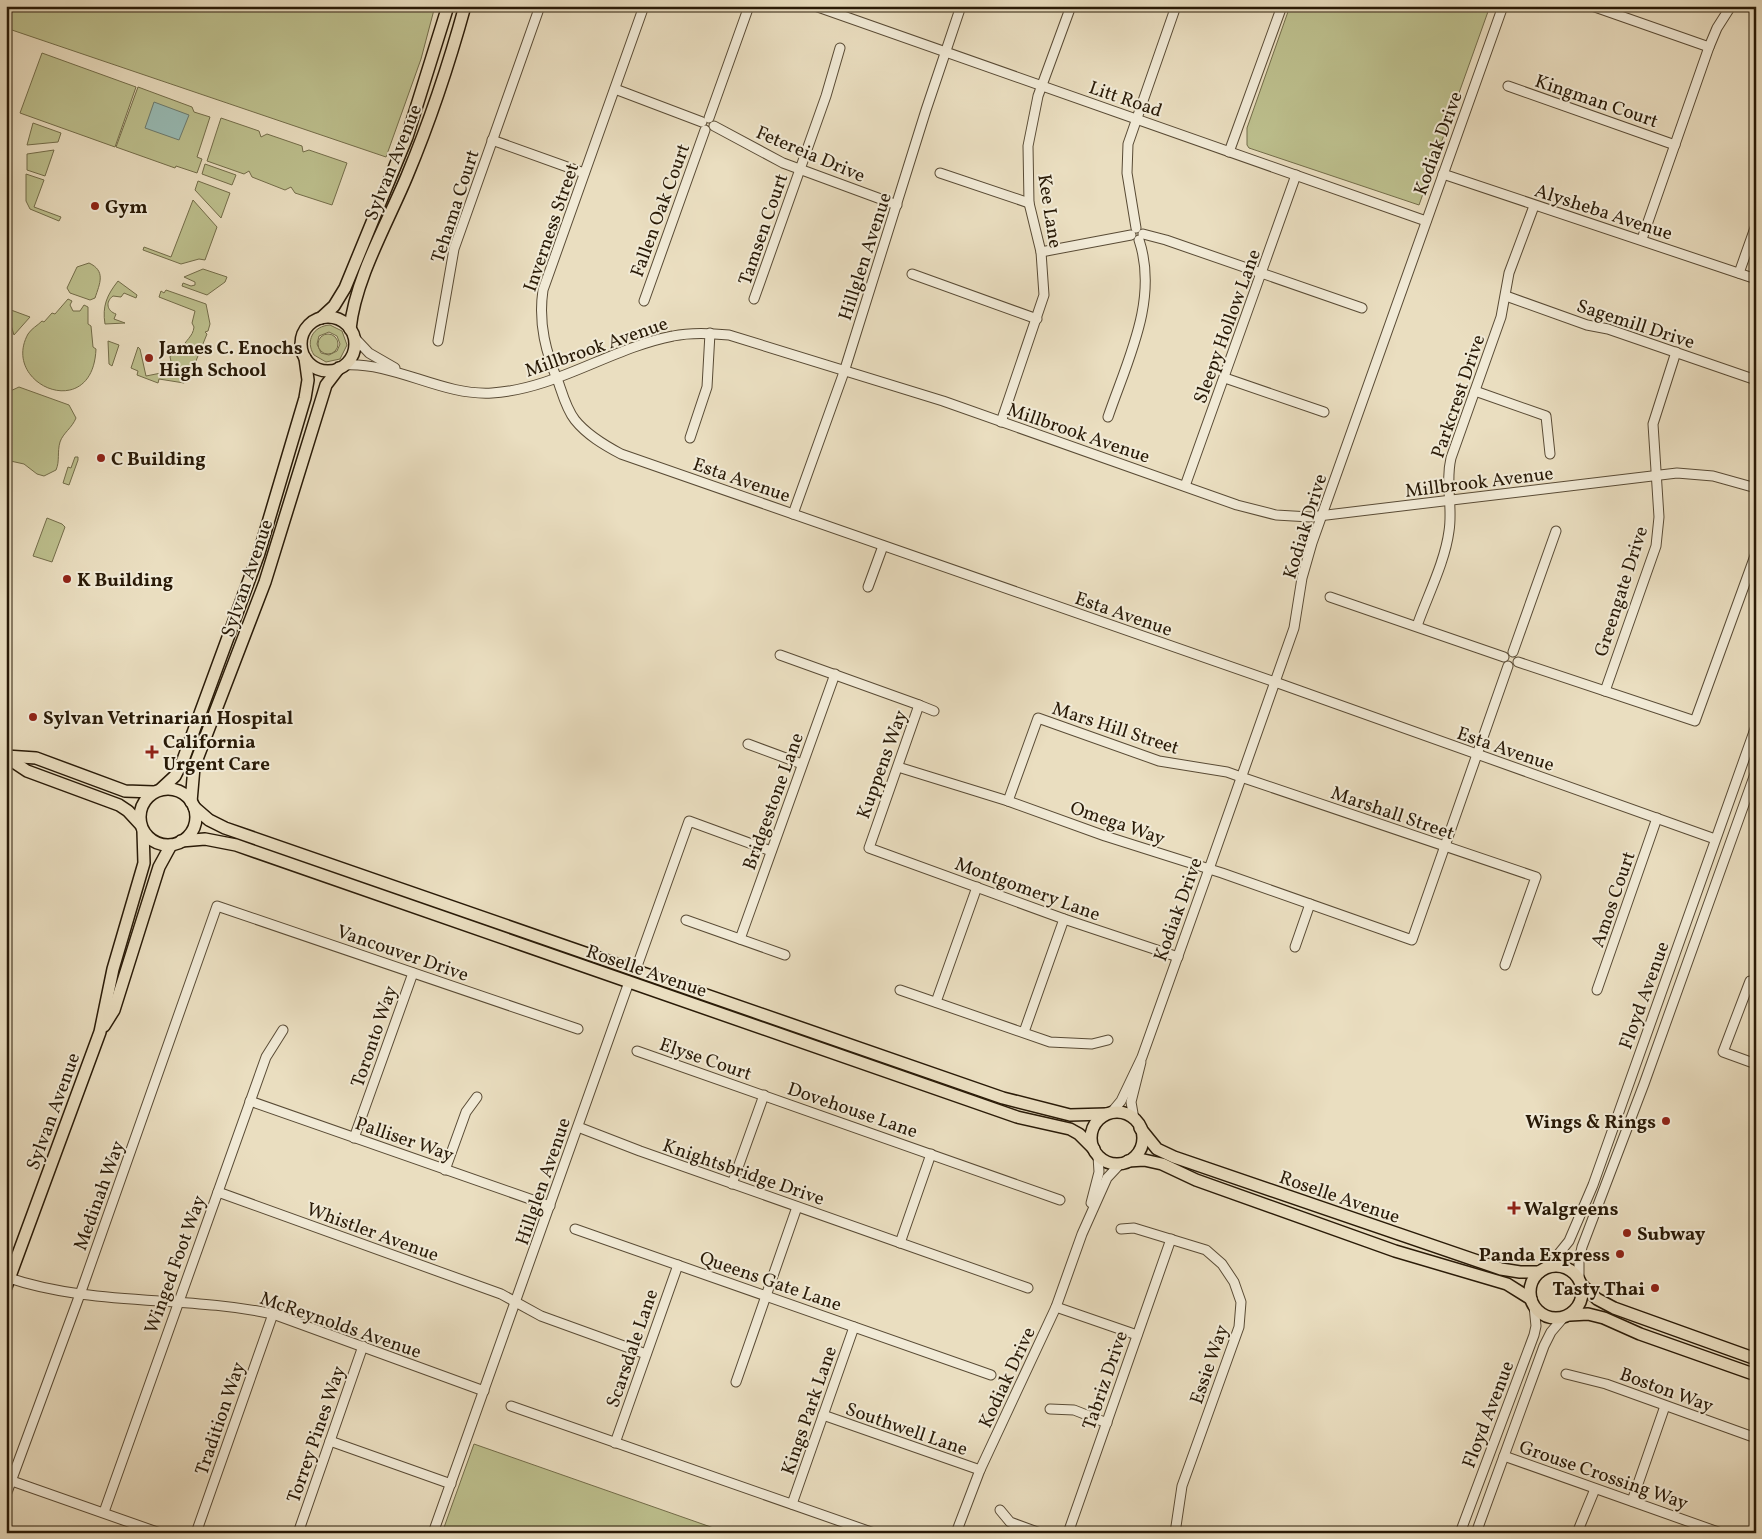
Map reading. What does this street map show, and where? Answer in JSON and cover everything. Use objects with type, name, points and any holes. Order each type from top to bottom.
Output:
[{"type":"main road","name":"Sylvan Avenue","points":[[321,318],[334,306],[345,288],[407,137],[448,6]]},
{"type":"main road","name":"Sylvan Avenue","points":[[352,333],[357,293],[418,151],[443,81],[465,6]]},
{"type":"main road","points":[[321,318],[338,319],[352,333],[353,354],[342,366],[321,370],[305,358],[301,347],[302,336],[308,326],[321,318]]},
{"type":"main road","name":"Sylvan Avenue","points":[[157,791],[175,776],[183,760],[259,554],[305,398],[308,380],[305,358]]},
{"type":"main road","name":"Sylvan Avenue","points":[[193,804],[194,767],[265,582],[326,385],[342,366]]},
{"type":"main road","points":[[6,757],[36,758],[125,791],[177,790],[193,804],[194,828],[176,843],[154,841],[128,811],[119,805],[27,771],[6,757]]},
{"type":"main road","points":[[142,827],[142,805],[157,791]]},
{"type":"main road","name":"Roselle Avenue","points":[[193,804],[209,820],[225,828],[636,969],[1003,1098],[1070,1115],[1108,1114]]},
{"type":"main road","name":"Sylvan Avenue","points":[[7,1281],[100,1032],[113,969],[144,863],[142,827]]},
{"type":"main road","name":"Roselle Avenue","points":[[176,843],[205,838],[236,845],[1017,1117],[1070,1128],[1079,1134],[1096,1152]]},
{"type":"main road","name":"Sylvan Avenue","points":[[100,1032],[114,1010],[156,874],[176,843]]},
{"type":"main road","points":[[629,982],[639,978],[686,994],[708,994]]},
{"type":"main road","points":[[1124,1113],[1137,1124],[1142,1136],[1140,1147],[1135,1155],[1124,1162],[1107,1162],[1096,1152],[1091,1140],[1092,1131],[1098,1120],[1108,1114],[1124,1113]]},
{"type":"main road","name":"Roselle Avenue","points":[[1137,1124],[1152,1144],[1166,1154],[1501,1269],[1520,1272],[1544,1269]]},
{"type":"main road","name":"Roselle Avenue","points":[[1124,1162],[1144,1160],[1162,1164],[1196,1180],[1367,1242],[1507,1284],[1533,1302]]},
{"type":"main road","points":[[1756,1358],[1614,1308],[1596,1299],[1567,1268],[1560,1266],[1544,1269],[1531,1284],[1533,1302],[1548,1317],[1588,1314],[1604,1318],[1640,1334],[1756,1375]]},
{"type":"main road","points":[[1566,1316],[1581,1302],[1580,1282]]},
{"type":"street","name":"Tehama Court","points":[[438,341],[454,250],[540,6]]},
{"type":"street","name":"Inverness Street","points":[[556,377],[542,333],[541,306],[543,290],[644,6]]},
{"type":"street","name":"Fallen Oak Court","points":[[644,301],[749,6]]},
{"type":"street","name":"Litt Road","points":[[815,6],[944,53],[1426,221]]},
{"type":"street","name":"Hillglen Avenue","points":[[793,514],[844,372],[944,53],[961,6]]},
{"type":"street","name":"Kee Lane","points":[[1001,422],[1037,319],[1044,286],[1041,252],[1029,203],[1028,146],[1034,110],[1071,6]]},
{"type":"street","points":[[1108,417],[1142,319],[1145,280],[1126,164],[1128,144],[1135,119],[1176,6]]},
{"type":"street","points":[[1229,152],[1282,6]]},
{"type":"street","name":"Kodiak Drive","points":[[1108,1114],[1121,1101],[1142,1057],[1178,957],[1296,622],[1306,562],[1502,6]]},
{"type":"street","points":[[1592,6],[1709,48]]},
{"type":"street","points":[[1642,239],[1709,48],[1717,28],[1731,6]]},
{"type":"street","name":"Tamsen Court","points":[[754,299],[826,96],[840,48]]},
{"type":"street","name":"Kingman Court","points":[[1508,86],[1675,145]]},
{"type":"street","name":"Fetereia Drive","points":[[615,89],[708,124],[800,170],[897,205]]},
{"type":"street","points":[[492,140],[584,173]]},
{"type":"street","points":[[940,173],[1029,203]]},
{"type":"street","name":"Alysheba Avenue","points":[[1443,174],[1534,206],[1642,239],[1756,279]]},
{"type":"street","name":"Sleepy Hollow Lane","points":[[1186,486],[1296,175]]},
{"type":"street","name":"Parkcrest Drive","points":[[1417,626],[1449,534],[1449,466],[1501,317],[1509,273],[1534,206]]},
{"type":"street","points":[[1739,273],[1756,225]]},
{"type":"street","points":[[1041,252],[1137,234],[1166,240],[1362,308]]},
{"type":"street","points":[[912,274],[1037,319]]},
{"type":"street","name":"Sagemill Drive","points":[[1506,296],[1756,380]]},
{"type":"street","name":"Millbrook Avenue","points":[[352,333],[369,353],[406,374]]},
{"type":"street","name":"Millbrook Avenue","points":[[342,366],[367,365],[406,374],[457,390],[491,393],[530,387],[653,340],[680,334],[710,333],[729,335],[1001,422],[1264,513],[1292,516],[1323,515],[1450,501],[1677,473],[1713,476],[1756,488]]},
{"type":"street","points":[[690,438],[707,387],[710,333]]},
{"type":"street","name":"Greengate Drive","points":[[1605,692],[1656,546],[1659,517],[1653,424],[1676,352]]},
{"type":"street","name":"Esta Avenue","points":[[556,377],[576,421],[609,448],[621,454],[1275,682],[1715,839]]},
{"type":"street","points":[[1225,378],[1324,412]]},
{"type":"street","points":[[1475,391],[1546,416],[1550,454]]},
{"type":"street","points":[[1513,652],[1556,531]]},
{"type":"street","points":[[868,587],[882,546]]},
{"type":"street","points":[[1518,662],[1695,722],[1756,553]]},
{"type":"street","points":[[1330,597],[1504,656]]},
{"type":"street","points":[[1513,652],[1517,656],[1518,662]]},
{"type":"street","points":[[1504,656],[1507,653],[1513,652]]},
{"type":"street","points":[[780,655],[920,705]]},
{"type":"street","points":[[1504,656],[1504,662],[1508,666],[1514,666],[1518,662]]},
{"type":"street","points":[[1444,847],[1508,666]]},
{"type":"street","name":"Bridgestone Lane","points":[[740,939],[835,674]]},
{"type":"street","name":"Kuppens Way","points":[[869,848],[920,705],[934,711]]},
{"type":"street","name":"Mars Hill Street","points":[[1008,801],[1038,718],[1159,762],[1227,772],[1241,777]]},
{"type":"street","name":"Floyd Avenue","points":[[1544,1269],[1569,1241],[1593,1185],[1756,726]]},
{"type":"street","points":[[748,744],[802,764]]},
{"type":"street","name":"Omega Way","points":[[898,767],[1008,801],[1105,836],[1209,869],[1412,940],[1444,847]]},
{"type":"street","name":"Floyd Avenue","points":[[1580,1282],[1578,1261],[1582,1247],[1644,1084],[1756,771]]},
{"type":"street","name":"Marshall Street","points":[[1241,777],[1536,877],[1505,965]]},
{"type":"street","name":"Amos Court","points":[[1597,990],[1657,818]]},
{"type":"street","points":[[636,969],[689,821],[771,851]]},
{"type":"street","name":"Montgomery Lane","points":[[869,848],[1064,919],[1178,957]]},
{"type":"street","points":[[936,1002],[977,887]]},
{"type":"street","points":[[1294,947],[1310,904]]},
{"type":"street","name":"Vancouver Drive","points":[[217,906],[578,1029]]},
{"type":"street","name":"Medinah Way","points":[[6,1495],[80,1295],[217,906]]},
{"type":"street","points":[[1024,1032],[1064,919]]},
{"type":"street","points":[[686,920],[784,955]]},
{"type":"street","name":"Toronto Way","points":[[354,1138],[413,973]]},
{"type":"street","points":[[1756,982],[1750,981],[1723,1052],[1756,1064]]},
{"type":"street","name":"Hillglen Avenue","points":[[434,1533],[629,982]]},
{"type":"street","points":[[900,990],[1050,1042],[1072,1044],[1108,1040]]},
{"type":"street","points":[[1644,1084],[1636,1081],[1660,1013],[1656,1008]]},
{"type":"street","name":"Winged Foot Way","points":[[104,1512],[176,1304],[266,1057],[283,1030]]},
{"type":"street","name":"Elyse Court","points":[[636,1051],[764,1095]]},
{"type":"street","name":"Kodiak Drive","points":[[1137,1124],[1131,1102],[1140,1072],[1142,1057]]},
{"type":"street","points":[[732,1184],[764,1095]]},
{"type":"street","name":"Dovehouse Lane","points":[[764,1095],[1060,1200]]},
{"type":"street","points":[[445,1170],[466,1112],[477,1097]]},
{"type":"street","name":"Palliser Way","points":[[250,1102],[550,1206]]},
{"type":"street","name":"Knightsbridge Drive","points":[[578,1127],[732,1184],[1028,1288]]},
{"type":"street","points":[[1604,1189],[1602,1181],[1620,1135],[1612,1132]]},
{"type":"street","name":"Kodiak Drive","points":[[1082,1234],[1099,1172],[1096,1152]]},
{"type":"street","points":[[900,1243],[931,1154]]},
{"type":"street","name":"Kodiak Drive","points":[[956,1533],[980,1470],[1056,1307],[1063,1282],[1106,1179],[1124,1162]]},
{"type":"street","name":"Whistler Avenue","points":[[218,1192],[500,1294],[541,1316],[646,1354]]},
{"type":"street","points":[[736,1382],[797,1207]]},
{"type":"street","name":"Essie Way","points":[[1121,1229],[1134,1228],[1206,1250],[1222,1264],[1234,1282],[1241,1302],[1239,1326],[1182,1486],[1175,1533]]},
{"type":"street","name":"Queens Gate Lane","points":[[575,1229],[991,1375]]},
{"type":"street","name":"Tabriz Drive","points":[[1068,1533],[1171,1239]]},
{"type":"street","name":"Scarsdale Lane","points":[[615,1443],[678,1265]]},
{"type":"street","name":"McReynolds Avenue","points":[[7,1281],[80,1295],[237,1308],[273,1314],[484,1392]]},
{"type":"street","name":"Floyd Avenue","points":[[1460,1533],[1534,1335],[1536,1326],[1533,1302]]},
{"type":"street","points":[[1056,1307],[1137,1336]]},
{"type":"street","name":"Tradition Way","points":[[196,1533],[273,1314]]},
{"type":"street","name":"Floyd Avenue","points":[[1476,1533],[1544,1346],[1551,1332],[1566,1316]]},
{"type":"street","name":"Kings Park Lane","points":[[792,1504],[854,1327]]},
{"type":"street","name":"Torrey Pines Way","points":[[298,1533],[363,1346]]},
{"type":"street","name":"Boston Way","points":[[1566,1374],[1606,1384],[1756,1438]]},
{"type":"street","points":[[511,1406],[874,1533]]},
{"type":"street","points":[[1632,1501],[1665,1406]]},
{"type":"street","points":[[1050,1409],[1074,1410],[1107,1423]]},
{"type":"street","name":"Southwell Lane","points":[[823,1416],[980,1470]]},
{"type":"street","points":[[330,1441],[451,1484]]},
{"type":"street","name":"Grouse Crossing Way","points":[[1504,1456],[1721,1533]]},
{"type":"street","points":[[12,1480],[160,1533]]},
{"type":"street","points":[[1577,1533],[1594,1489]]},
{"type":"street","points":[[1000,1510],[1010,1522],[1040,1533]]},
{"type":"green space","points":[[6,6],[435,6],[421,59],[386,157],[6,28]]},
{"type":"green space","points":[[1290,6],[1490,6],[1419,205],[1249,148],[1247,145],[1247,128]]},
{"type":"green space","points":[[42,53],[136,87],[115,147],[20,113]]},
{"type":"green space","points":[[138,87],[192,107],[194,112],[210,117],[197,157],[202,159],[197,173],[176,166],[175,168],[116,147]]},
{"type":"green space","points":[[221,118],[259,131],[261,137],[267,134],[302,146],[303,152],[309,150],[347,163],[332,205],[295,193],[291,187],[285,190],[252,177],[249,171],[244,174],[207,161]]},
{"type":"green space","points":[[33,123],[61,133],[58,142],[27,145]]},
{"type":"green space","points":[[54,150],[45,176],[27,170],[27,154]]},
{"type":"green space","points":[[205,164],[236,175],[232,185],[202,174]]},
{"type":"green space","points":[[26,174],[44,180],[34,207],[61,217],[59,221],[30,209],[26,201]]},
{"type":"green space","points":[[198,181],[230,193],[221,218],[195,190]]},
{"type":"green space","points":[[193,200],[217,227],[205,260],[199,259],[181,264],[143,250],[144,247],[171,257]]},
{"type":"green space","points":[[89,263],[100,274],[99,287],[95,298],[90,300],[70,293],[67,288],[77,267]]},
{"type":"green space","points":[[203,269],[227,277],[225,282],[207,295],[182,286],[183,283],[191,286],[195,285],[195,282],[184,277]]},
{"type":"green space","points":[[118,281],[137,295],[136,298],[124,293],[121,297],[113,296],[110,298],[108,306],[116,314],[114,319],[125,323],[105,324],[104,312],[106,301]]},
{"type":"green space","points":[[166,290],[206,304],[210,324],[208,331],[205,332],[207,334],[191,373],[192,376],[184,383],[159,379],[158,383],[137,375],[138,371],[131,368],[138,347],[146,376],[161,373],[162,376],[174,374],[170,357],[174,347],[182,349],[192,333],[195,311],[159,297],[161,291],[164,293]]},
{"type":"green space","points":[[68,299],[72,301],[70,305],[73,311],[80,311],[84,305],[88,307],[88,324],[91,326],[93,347],[96,349],[91,372],[80,385],[66,391],[50,389],[36,381],[26,368],[23,352],[28,334],[42,321],[44,322],[52,313],[55,314]]},
{"type":"green space","points":[[11,310],[30,317],[14,335],[9,319]]},
{"type":"green space","points":[[330,325],[342,331],[347,345],[340,359],[326,362],[314,355],[311,350],[312,335],[324,326]],"holes":[[[329,332],[337,336],[340,344],[337,351],[329,355],[321,353],[317,344],[319,336]]]},
{"type":"green space","points":[[324,334],[332,334],[338,340],[338,348],[332,354],[324,354],[318,348],[318,340]]},
{"type":"green space","points":[[108,341],[119,345],[112,366],[109,364]]},
{"type":"green space","points":[[19,387],[69,405],[76,418],[60,442],[56,470],[44,476],[37,474],[24,464],[6,460],[6,393]]},
{"type":"green space","points":[[75,457],[78,457],[78,460],[69,485],[63,483],[68,467],[71,468]]},
{"type":"green space","points":[[47,518],[65,527],[52,562],[33,556]]},
{"type":"green space","points":[[474,1444],[728,1533],[442,1533]]},
{"type":"water","points":[[154,102],[189,115],[179,140],[145,128]]},
{"type":"place","name":"Gym","points":[[95,206]]},
{"type":"place","name":"James C. Enochs High School","points":[[149,358]]},
{"type":"place","name":"C Building","points":[[101,458]]},
{"type":"place","name":"K Building","points":[[67,579]]},
{"type":"place","name":"Sylvan Vetrinarian Hospital","points":[[33,717]]},
{"type":"place","name":"California Urgent Care","points":[[152,752]]},
{"type":"place","name":"Wings & Rings","points":[[1666,1121]]},
{"type":"place","name":"Walgreens","points":[[1514,1208]]},
{"type":"place","name":"Subway","points":[[1627,1233]]},
{"type":"place","name":"Panda Express","points":[[1620,1254]]},
{"type":"place","name":"Tasty Thai","points":[[1655,1288]]}]
